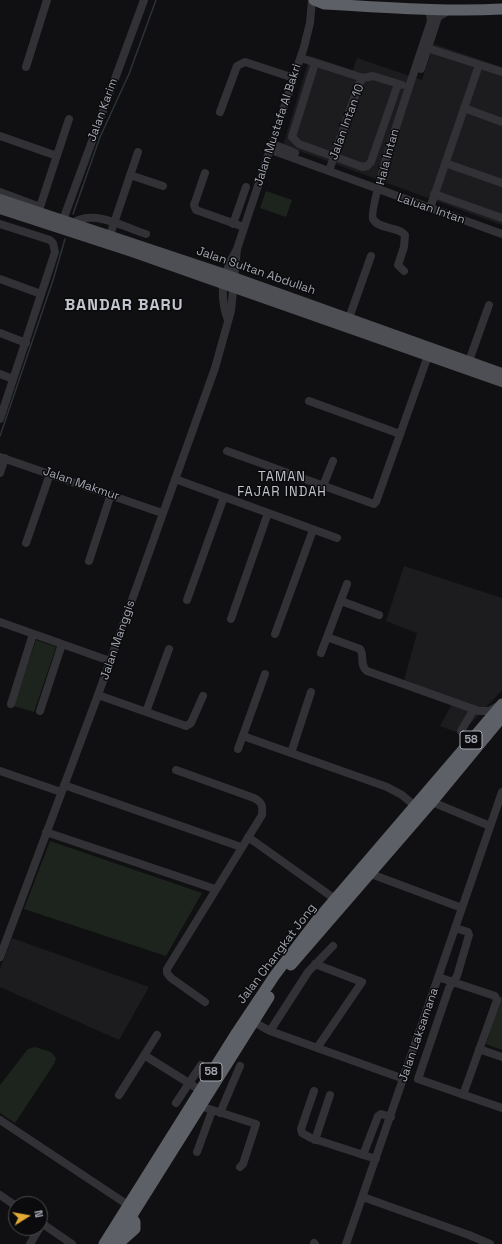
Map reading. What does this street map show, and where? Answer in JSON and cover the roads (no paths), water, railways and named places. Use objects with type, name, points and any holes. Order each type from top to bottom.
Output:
[{"type":"highway","points":[[313,0],[324,4],[451,10],[496,9]]},
{"type":"highway","points":[[363,0],[496,9]]},
{"type":"highway","name":"Jalan Changkat Jong","points":[[104,1244],[200,1090],[282,976],[415,806],[469,744],[502,703]]},
{"type":"highway","name":"Jalan Changkat Jong","points":[[114,1244],[200,1106],[275,975],[317,920],[323,921],[338,904],[371,874],[502,717]]},
{"type":"highway","points":[[441,776],[456,765],[463,765]]},
{"type":"highway","points":[[113,1230],[123,1220],[130,1218],[135,1222],[135,1229],[118,1244]]},
{"type":"main road","name":"Jalan Sultan Abdullah","points":[[0,199],[38,213],[110,235],[225,274],[349,318],[502,382]]},
{"type":"main road","name":"Jalan Sultan Abdullah","points":[[0,209],[22,217],[38,213],[92,239],[234,289],[429,352],[469,362],[502,373]]},
{"type":"main road","points":[[92,239],[103,238],[110,235],[112,241],[121,248]]},
{"type":"street","points":[[26,67],[47,0]]},
{"type":"street","name":"Jalan Karim","points":[[63,220],[144,0]]},
{"type":"street","name":"Jalan Mustafa Al Bakri","points":[[223,285],[225,274],[237,249],[301,58],[310,23],[313,0]]},
{"type":"street","name":"Hala Intan","points":[[404,270],[398,265],[405,243],[405,235],[399,230],[378,224],[372,217],[373,206],[425,47],[431,21],[430,14],[426,9]]},
{"type":"street","name":"Hala Intan","points":[[425,47],[438,17],[451,10]]},
{"type":"street","points":[[425,47],[502,72]]},
{"type":"street","points":[[301,58],[363,78]]},
{"type":"street","points":[[220,112],[237,66],[240,62],[245,62],[294,78]]},
{"type":"street","points":[[315,63],[292,136],[299,144],[334,158],[363,167],[367,166],[371,162],[398,84]]},
{"type":"street","points":[[431,206],[479,65]]},
{"type":"street","name":"Jalan Intan 10","points":[[330,169],[358,84],[363,78],[366,76],[373,76],[412,88]]},
{"type":"street","points":[[464,108],[502,122]]},
{"type":"street","points":[[0,192],[38,213],[69,119]]},
{"type":"street","points":[[0,136],[57,156]]},
{"type":"street","name":"Laluan Intan","points":[[272,147],[502,234]]},
{"type":"street","points":[[110,235],[138,152]]},
{"type":"street","points":[[445,163],[502,183]]},
{"type":"street","points":[[205,173],[194,205],[196,210],[244,227]]},
{"type":"street","points":[[130,174],[163,186]]},
{"type":"street","points":[[233,224],[246,187]]},
{"type":"street","points":[[434,194],[502,218]]},
{"type":"street","name":"Laluan Intan","points":[[431,206],[502,230]]},
{"type":"street","points":[[18,229],[22,217]]},
{"type":"street","points":[[73,223],[84,217],[91,217],[146,234]]},
{"type":"street","points":[[0,224],[50,240],[55,247],[55,252],[42,294],[0,416]]},
{"type":"street","name":"Jalan Mustafa Al Bakri","points":[[234,289],[237,249]]},
{"type":"street","points":[[349,318],[370,256]]},
{"type":"street","points":[[0,279],[42,294]]},
{"type":"street","points":[[223,285],[222,301],[229,320]]},
{"type":"street","name":"Jalan Manggis","points":[[1,951],[98,695],[215,368],[229,320],[234,289]]},
{"type":"street","points":[[469,362],[489,305]]},
{"type":"street","points":[[0,333],[26,343]]},
{"type":"street","points":[[227,451],[374,504],[376,502],[429,352]]},
{"type":"street","points":[[0,374],[13,379]]},
{"type":"street","points":[[308,401],[400,434]]},
{"type":"street","points":[[0,473],[2,458]]},
{"type":"street","name":"Jalan Makmur","points":[[2,458],[111,494],[162,513]]},
{"type":"street","points":[[323,486],[333,460]]},
{"type":"street","points":[[26,543],[50,474]]},
{"type":"street","points":[[175,479],[337,538]]},
{"type":"street","points":[[89,561],[111,494]]},
{"type":"street","points":[[187,600],[224,497]]},
{"type":"street","points":[[231,619],[268,513]]},
{"type":"street","points":[[275,634],[313,530]]},
{"type":"street","points":[[321,653],[347,584]]},
{"type":"street","points":[[341,601],[379,615]]},
{"type":"street","points":[[0,622],[110,661]]},
{"type":"street","points":[[11,704],[33,634]]},
{"type":"street","points":[[327,637],[360,649],[363,653],[362,665],[367,671],[477,710],[489,711],[502,703]]},
{"type":"street","points":[[40,711],[62,644]]},
{"type":"street","points":[[146,712],[169,649]]},
{"type":"street","points":[[238,749],[265,674]]},
{"type":"street","points":[[291,753],[311,692]]},
{"type":"street","points":[[98,695],[189,726],[203,696]]},
{"type":"street","points":[[477,710],[481,721],[478,732]]},
{"type":"street","points":[[469,744],[461,731],[477,710]]},
{"type":"street","points":[[243,736],[394,790],[415,806]]},
{"type":"street","points":[[176,770],[260,802],[263,808],[262,815],[167,969],[167,974],[171,978],[205,1002]]},
{"type":"street","points":[[0,771],[63,789],[241,847]]},
{"type":"street","name":"Jalan Laksamana","points":[[346,1244],[502,792]]},
{"type":"street","points":[[432,802],[490,826]]},
{"type":"street","points":[[46,832],[215,889]]},
{"type":"street","points":[[248,837],[338,904]]},
{"type":"street","points":[[371,874],[462,908]]},
{"type":"street","points":[[455,928],[468,932],[469,936],[457,976],[449,988],[418,1079],[502,1108]]},
{"type":"street","points":[[270,1031],[297,988],[315,964],[333,946]]},
{"type":"street","points":[[315,964],[362,982],[318,1048]]},
{"type":"street","points":[[438,977],[496,998],[463,1095]]},
{"type":"street","points":[[250,1020],[270,1031],[404,1079]]},
{"type":"street","points":[[119,1095],[157,1035]]},
{"type":"street","points":[[479,1049],[502,1057]]},
{"type":"street","points":[[144,1055],[200,1090]]},
{"type":"street","points":[[176,1103],[202,1065]]},
{"type":"street","points":[[220,1113],[240,1066]]},
{"type":"street","points":[[314,1091],[301,1129],[304,1136],[376,1159]]},
{"type":"street","points":[[315,1140],[330,1095]]},
{"type":"street","points":[[200,1106],[256,1124],[243,1164],[240,1167]]},
{"type":"street","points":[[198,1152],[212,1110]]},
{"type":"street","points":[[363,1155],[378,1116],[381,1114],[390,1117]]},
{"type":"street","points":[[0,1120],[128,1205]]},
{"type":"street","points":[[363,1197],[490,1244]]},
{"type":"street","points":[[48,1228],[72,1244]]},
{"type":"waterway","points":[[73,214],[100,137],[129,74],[156,0]]},
{"type":"waterway","points":[[0,436],[53,280],[65,239]]},
{"type":"district","name":"BANDAR BARU","points":[[124,306]]},
{"type":"district","name":"TAMAN FAJAR INDAH","points":[[282,484]]}]
